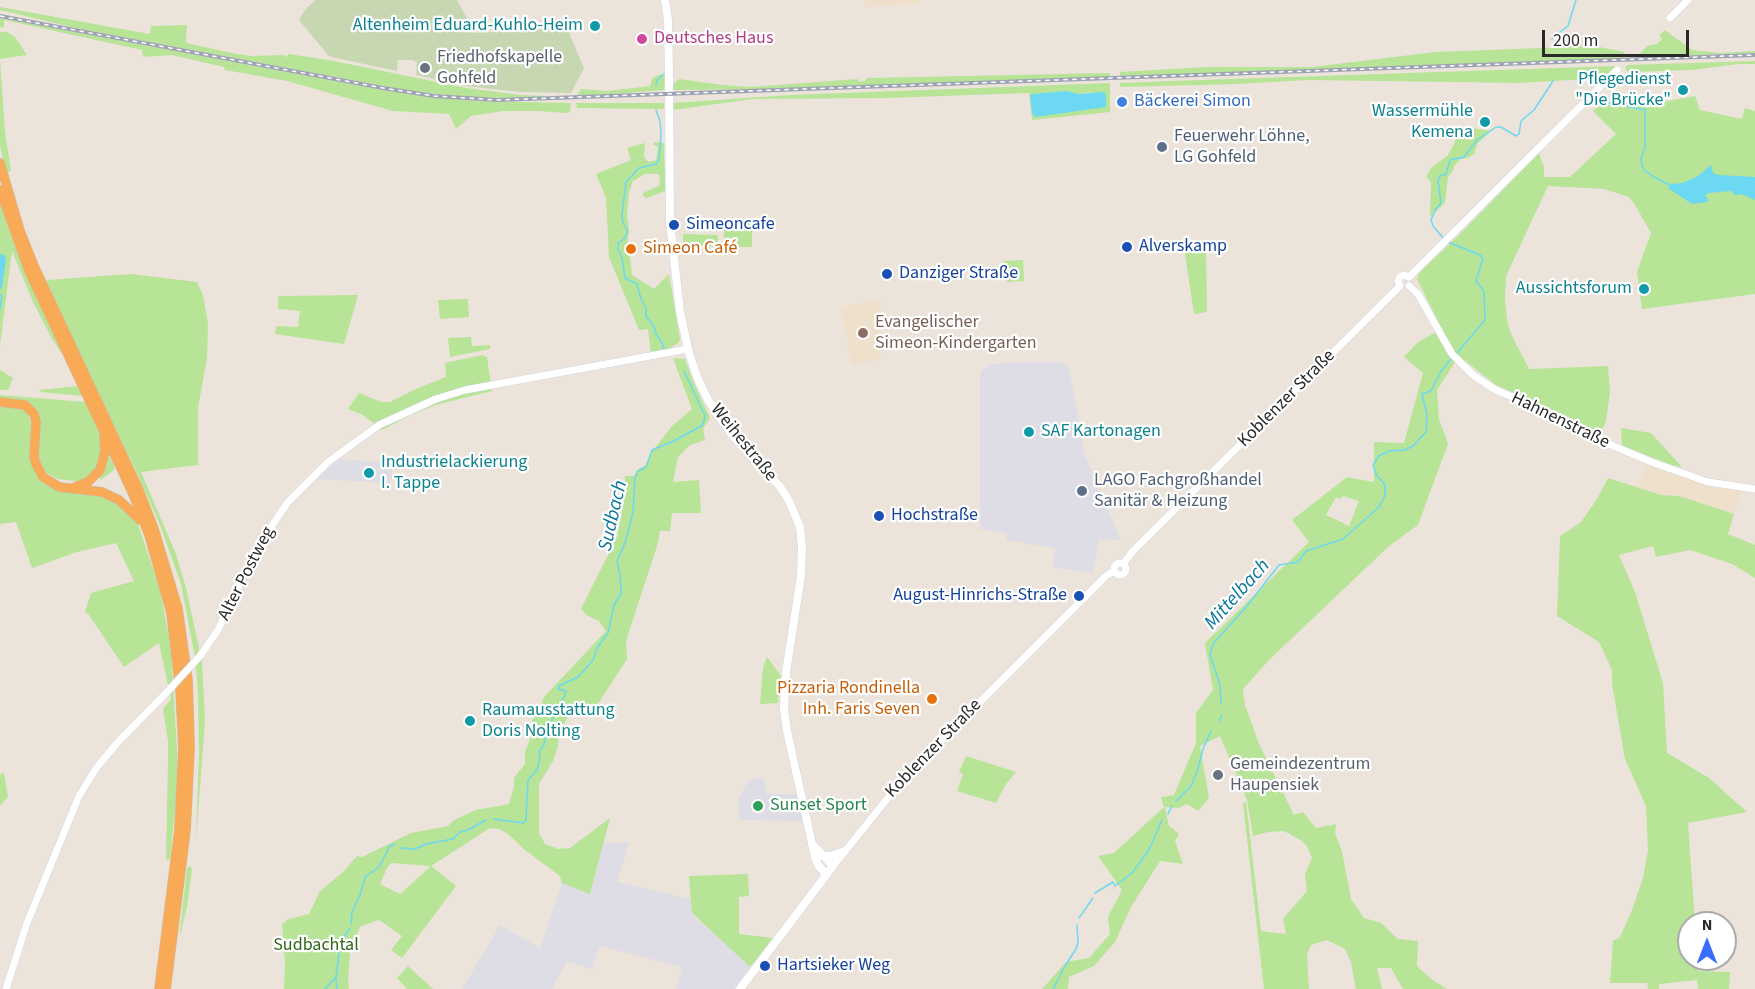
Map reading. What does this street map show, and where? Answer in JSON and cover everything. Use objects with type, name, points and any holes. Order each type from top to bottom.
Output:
[{"type":"highway","points":[[0,163],[20,231],[34,266],[97,409],[138,488],[165,561],[178,609],[188,681],[190,747],[188,797],[166,989]]},
{"type":"highway","points":[[0,190],[28,271],[91,396]]},
{"type":"highway","points":[[0,402],[25,405],[34,414],[36,422],[33,451],[36,464],[44,477],[66,488],[102,492],[119,500],[137,515],[149,535]]},
{"type":"highway","points":[[66,488],[88,482],[100,470],[105,452],[97,409]]},
{"type":"highway","points":[[101,424],[149,535],[171,613],[180,689],[183,747],[179,830],[159,989]]},
{"type":"main road","name":"Weihestraße","points":[[665,0],[668,31],[670,230],[678,304],[688,349],[708,400],[732,435],[781,488],[800,527],[801,576],[786,672],[784,709],[818,865],[826,874]]},
{"type":"main road","name":"Weihestraße","points":[[813,845],[833,866]]},
{"type":"main road","points":[[821,855],[831,856],[845,850]]},
{"type":"main road","name":"Koblenzer Straße","points":[[740,989],[833,866]]},
{"type":"street","points":[[1671,18],[1688,0]]},
{"type":"street","points":[[1409,277],[1617,70]]},
{"type":"street","points":[[1406,275],[1409,277],[1411,283],[1409,286],[1404,288],[1400,286],[1398,281],[1400,277],[1406,275]]},
{"type":"street","name":"Koblenzer Straße","points":[[833,866],[904,778],[1106,576],[1115,572],[1116,564],[1123,564],[1132,551],[1400,286]]},
{"type":"street","name":"Hahnenstraße","points":[[1409,286],[1418,294],[1454,356],[1473,375],[1494,389],[1564,420],[1629,453],[1708,482],[1755,489]]},
{"type":"street","name":"Alter Postweg","points":[[6,989],[27,923],[79,796],[97,767],[118,742],[200,656],[218,630],[258,546],[288,502],[328,462],[379,425],[428,402],[465,390],[688,349]]},
{"type":"shaded area","points":[[865,0],[919,0],[919,4],[866,7]]},
{"type":"shaded area","name":"Evangelischer Simeon-Kindergarten","points":[[878,300],[881,303],[881,359],[852,365],[840,307]]},
{"type":"shaded area","points":[[1060,362],[1069,367],[1084,453],[1121,540],[1099,539],[1093,573],[1053,567],[1055,548],[1006,540],[1007,533],[980,529],[980,374],[991,364]]},
{"type":"shaded area","points":[[339,459],[393,463],[391,483],[317,479]]},
{"type":"shaded area","points":[[1648,462],[1741,489],[1734,514],[1679,496],[1661,495],[1637,487]]},
{"type":"shaded area","points":[[764,778],[766,794],[797,794],[802,821],[739,820],[738,799],[749,780]]},
{"type":"shaded area","points":[[629,842],[617,882],[691,899],[692,913],[696,919],[750,967],[734,989],[676,989],[682,967],[600,946],[592,969],[567,961],[552,989],[462,989],[500,925],[540,948],[562,883],[590,894],[603,843]]},
{"type":"green space","points":[[315,0],[457,0],[475,33],[567,28],[584,68],[571,93],[520,92],[466,86],[416,75],[417,62],[412,60],[398,60],[397,71],[336,58],[329,56],[299,20]]},
{"type":"green space","points":[[0,7],[150,34],[151,26],[187,25],[186,43],[232,53],[250,56],[285,55],[285,58],[289,54],[466,88],[521,95],[571,97],[476,98],[410,91],[80,29],[0,10]]},
{"type":"green space","points":[[0,18],[383,90],[474,101],[571,103],[570,112],[503,111],[471,116],[456,129],[449,114],[393,111],[287,81],[225,70],[224,67],[172,55],[143,57],[142,50],[4,20],[4,28],[0,27]]},
{"type":"green space","points":[[1665,30],[1692,50],[1720,53],[1755,51],[1755,53],[1637,57],[1647,46],[1657,44],[1662,39],[1659,35]]},
{"type":"green space","points":[[0,32],[7,32],[15,37],[27,55],[0,59]]},
{"type":"green space","points":[[1594,46],[1625,52],[1622,58],[1120,78],[1120,72],[1207,67],[1312,67],[1435,52]]},
{"type":"green space","points":[[0,59],[5,132],[11,170],[8,173],[6,173],[0,145]]},
{"type":"green space","points":[[1755,61],[1755,64],[1692,70],[1629,72],[1625,69],[1627,65]]},
{"type":"green space","points":[[1616,66],[1603,78],[1520,83],[1308,80],[1120,87],[1120,83]]},
{"type":"green space","points":[[1110,73],[1110,78],[790,89],[673,90],[673,84],[679,79],[751,87],[857,79],[860,82],[867,78]]},
{"type":"green space","points":[[658,75],[665,75],[664,90],[576,97],[581,89],[607,91],[650,86],[652,79]]},
{"type":"green space","points":[[1110,83],[1110,112],[1032,120],[1029,93],[886,98],[753,99],[673,110],[673,103],[791,95]],"holes":[[[1067,91],[1078,94],[1091,92],[1051,114],[1035,117],[1032,113]]]},
{"type":"green space","points":[[1695,96],[1700,110],[1742,119],[1745,108],[1755,111],[1755,294],[1642,309],[1637,272],[1651,233],[1629,197],[1604,189],[1548,186],[1506,276],[1507,319],[1510,332],[1529,369],[1608,366],[1610,392],[1606,421],[1600,434],[1496,385],[1459,356],[1437,390],[1439,419],[1448,444],[1418,525],[1389,546],[1269,660],[1243,689],[1245,705],[1259,744],[1294,815],[1303,812],[1316,828],[1336,824],[1335,833],[1342,851],[1351,899],[1364,918],[1381,923],[1398,939],[1418,941],[1417,966],[1447,989],[1403,989],[1391,968],[1377,968],[1382,989],[1356,989],[1351,962],[1345,949],[1327,940],[1311,945],[1307,955],[1309,989],[1264,989],[1243,804],[1246,801],[1261,931],[1286,934],[1283,919],[1307,891],[1305,874],[1312,858],[1302,841],[1284,831],[1253,836],[1247,800],[1220,736],[1200,746],[1209,798],[1198,811],[1187,804],[1178,808],[1165,807],[1169,826],[1179,834],[1175,841],[1183,864],[1160,861],[1131,907],[1115,942],[1094,966],[1069,977],[1068,989],[1042,989],[1066,962],[1089,958],[1110,934],[1108,917],[1122,890],[1098,856],[1114,853],[1164,807],[1161,797],[1174,795],[1196,743],[1196,713],[1213,690],[1205,643],[1309,542],[1292,520],[1347,477],[1374,482],[1374,442],[1404,443],[1423,373],[1404,357],[1418,342],[1442,329],[1417,279],[1419,273],[1539,153],[1544,167],[1544,177],[1570,177],[1616,134],[1593,111],[1602,102],[1657,103]],"holes":[[[1343,496],[1359,501],[1349,526],[1326,515],[1336,497],[1341,499]]]},
{"type":"green space","points":[[576,103],[664,103],[664,109],[577,108]]},
{"type":"green space","points":[[1457,126],[1491,131],[1478,143],[1474,154],[1461,159],[1454,166],[1448,177],[1445,203],[1430,217],[1431,182],[1426,177],[1431,168],[1448,155],[1455,142]]},
{"type":"green space","points":[[654,142],[664,143],[665,191],[647,198],[643,196],[643,193],[660,185],[659,174],[645,174],[633,181],[629,192],[627,216],[629,230],[626,253],[630,257],[632,275],[654,289],[669,274],[680,339],[667,350],[651,354],[648,329],[639,330],[609,257],[606,198],[596,174],[631,160],[627,148],[645,143],[646,160],[649,162],[656,160],[658,146],[653,145]]},
{"type":"green space","points":[[0,202],[67,361],[52,339],[33,302],[12,251],[0,345]]},
{"type":"green space","points":[[724,221],[752,221],[752,247],[724,247]]},
{"type":"green space","points":[[683,234],[718,235],[718,246],[683,247]]},
{"type":"green space","points":[[1206,246],[1207,312],[1194,314],[1184,248]]},
{"type":"green space","points":[[1023,260],[1024,281],[1006,282],[1004,261]]},
{"type":"green space","points":[[130,274],[197,282],[203,295],[208,324],[207,358],[198,408],[198,465],[141,472],[176,554],[202,662],[205,721],[196,841],[198,692],[195,657],[181,584],[160,525],[49,293],[47,280]]},
{"type":"green space","points":[[358,295],[344,344],[275,334],[276,326],[298,327],[300,311],[278,309],[278,296]]},
{"type":"green space","points":[[468,299],[469,317],[440,319],[438,300]]},
{"type":"green space","points":[[471,337],[472,346],[490,345],[490,349],[450,357],[448,338]]},
{"type":"green space","points":[[482,355],[487,357],[492,391],[439,404],[382,430],[363,415],[348,409],[359,393],[381,402],[390,402],[446,377],[445,363]]},
{"type":"green space","name":"Sudbachtal","points":[[673,358],[685,359],[710,418],[703,429],[705,440],[690,445],[678,457],[673,482],[699,480],[701,513],[672,513],[670,531],[660,531],[626,641],[627,659],[596,707],[575,706],[559,732],[558,747],[553,761],[539,784],[539,833],[545,844],[558,849],[570,848],[610,818],[590,894],[562,883],[560,876],[508,834],[499,829],[490,828],[431,866],[456,886],[402,958],[391,950],[402,936],[379,920],[361,926],[349,950],[349,989],[284,989],[282,923],[309,914],[320,891],[343,872],[357,856],[362,857],[411,833],[448,826],[454,820],[476,810],[509,804],[514,778],[525,764],[525,752],[530,739],[532,720],[539,711],[544,697],[606,631],[599,621],[588,616],[581,609],[617,537],[624,501],[625,476],[634,476],[637,470],[646,465],[652,449],[673,425],[692,409]],"holes":[[[392,863],[429,866],[400,894],[380,884],[388,866]]]},
{"type":"green space","points":[[0,370],[13,378],[8,390],[0,390]]},
{"type":"green space","points":[[79,386],[83,396],[39,390]]},
{"type":"green space","points":[[0,395],[85,402],[93,416],[102,445],[100,465],[83,482],[58,479],[48,474],[41,466],[37,455],[38,414],[36,410],[31,405],[0,400]]},
{"type":"green space","points":[[0,404],[15,406],[28,414],[31,424],[30,457],[40,479],[59,491],[102,496],[116,502],[138,524],[160,590],[171,648],[177,790],[170,859],[166,860],[168,741],[163,709],[171,699],[159,643],[124,667],[85,612],[91,593],[134,581],[116,543],[77,552],[32,568],[16,522],[0,524]]},
{"type":"green space","points":[[1621,428],[1651,433],[1682,467],[1622,446]]},
{"type":"green space","points":[[107,453],[114,464],[114,470],[101,480],[99,476]]},
{"type":"green space","points":[[1608,478],[1661,495],[1679,496],[1734,514],[1728,534],[1755,545],[1755,578],[1732,564],[1690,550],[1656,557],[1653,546],[1619,555],[1635,592],[1663,683],[1667,753],[1709,778],[1747,812],[1688,823],[1694,911],[1677,911],[1677,971],[1730,972],[1729,989],[1698,989],[1697,980],[1659,984],[1659,989],[1648,989],[1647,983],[1610,983],[1613,941],[1620,937],[1643,878],[1648,851],[1646,806],[1625,759],[1612,684],[1612,670],[1599,642],[1557,616],[1560,536],[1581,522]]},
{"type":"green space","points":[[767,657],[781,676],[778,703],[760,704],[763,668]]},
{"type":"green space","points":[[966,756],[1016,772],[1006,784],[996,803],[957,791],[963,774],[959,772]]},
{"type":"green space","points":[[4,773],[8,797],[0,806],[0,774]]},
{"type":"green space","points":[[189,866],[192,869],[187,907],[179,939],[187,868]]},
{"type":"green space","points":[[748,874],[749,896],[739,897],[739,934],[773,938],[750,967],[692,913],[689,876]]},
{"type":"green space","points":[[408,966],[433,989],[407,989],[397,978]]},
{"type":"water","points":[[1067,91],[1078,94],[1104,92],[1106,107],[1035,117],[1032,113],[1030,95]]},
{"type":"water","points":[[1711,165],[1713,173],[1718,175],[1755,177],[1755,200],[1741,194],[1735,195],[1731,191],[1708,193],[1705,196],[1709,200],[1707,202],[1692,204],[1668,188],[1671,184],[1683,183],[1698,176]]},
{"type":"water","points":[[0,254],[4,255],[6,260],[0,290]]},
{"type":"waterway","name":"Mittelbach","points":[[1552,39],[1568,26],[1576,0]]},
{"type":"waterway","name":"Sudbach","points":[[656,85],[663,74]]},
{"type":"waterway","name":"Mittelbach","points":[[1444,239],[1431,220],[1441,203],[1438,180],[1440,176],[1446,174],[1450,160],[1464,157],[1477,140],[1496,127],[1501,127],[1516,136],[1519,134],[1521,121],[1534,110],[1553,81]]},
{"type":"waterway","points":[[1596,100],[1645,110],[1645,148],[1641,158],[1642,165],[1644,170],[1669,185]]},
{"type":"waterway","name":"Sudbach","points":[[656,110],[661,134],[659,160],[656,164],[639,168],[626,182],[622,215],[628,232],[618,243],[618,249],[622,257],[625,278],[637,284],[646,308],[646,316],[654,326],[664,349]]},
{"type":"waterway","name":"Mittelbach","points":[[1448,242],[1480,255],[1483,259],[1476,281],[1484,291],[1485,320],[1457,353]]},
{"type":"waterway","points":[[0,294],[2,296],[0,310]]},
{"type":"waterway","name":"Mittelbach","points":[[1221,704],[1220,685],[1210,655],[1213,644],[1279,565],[1298,562],[1306,551],[1343,539],[1379,507],[1385,496],[1385,485],[1376,474],[1373,465],[1379,456],[1389,451],[1405,450],[1413,446],[1426,432],[1427,415],[1422,394],[1431,391],[1441,371],[1451,359]]},
{"type":"waterway","name":"Sudbach","points":[[494,819],[523,823],[526,820],[528,780],[537,770],[539,752],[544,745],[547,724],[553,719],[566,691],[558,689],[559,686],[578,677],[593,660],[597,648],[608,633],[614,605],[621,594],[617,561],[625,543],[633,513],[635,478],[638,471],[646,467],[652,450],[703,425],[705,416],[684,371]]},
{"type":"waterway","name":"Mittelbach","points":[[1219,721],[1222,715]]},
{"type":"waterway","name":"Mittelbach","points":[[1176,801],[1191,786],[1211,731]]},
{"type":"waterway","name":"Mittelbach","points":[[1168,814],[1172,806]]},
{"type":"waterway","name":"Sudbach","points":[[401,848],[415,849],[426,844],[453,839],[460,832],[486,820]]},
{"type":"waterway","name":"Mittelbach","points":[[1095,893],[1113,882],[1115,886],[1132,873],[1149,850],[1162,820]]},
{"type":"waterway","name":"Sudbach","points":[[351,924],[352,912],[365,877],[379,867],[390,846],[395,844]]},
{"type":"waterway","name":"Mittelbach","points":[[1079,918],[1093,898]]},
{"type":"waterway","name":"Mittelbach","points":[[1053,989],[1076,949],[1077,925]]},
{"type":"waterway","name":"Sudbach","points":[[325,989],[336,977],[339,952],[346,933],[350,929]]},
{"type":"waterway","name":"Sudbach","points":[[336,978],[337,989]]},
{"type":"railway","points":[[0,16],[383,88],[434,96],[497,100],[1755,55]]},
{"type":"place","name":"Altenheim Eduard-Kuhlo-Heim","points":[[595,26]]},
{"type":"place","name":"Deutsches Haus","points":[[642,39]]},
{"type":"place","name":"Friedhofskapelle Gohfeld","points":[[425,68]]},
{"type":"place","name":"Pflegedienst \"Die Brücke\"","points":[[1683,90]]},
{"type":"place","name":"Bäckerei Simon","points":[[1122,102]]},
{"type":"place","name":"Wassermühle Kemena","points":[[1485,122]]},
{"type":"place","name":"Feuerwehr Löhne, LG Gohfeld","points":[[1162,147]]},
{"type":"place","name":"Simeoncafe","points":[[674,225]]},
{"type":"place","name":"Alverskamp","points":[[1127,247]]},
{"type":"place","name":"Simeon Café","points":[[631,249]]},
{"type":"place","name":"Danziger Straße","points":[[887,274]]},
{"type":"place","name":"Aussichtsforum","points":[[1644,289]]},
{"type":"place","name":"Evangelischer Simeon-Kindergarten","points":[[863,333]]},
{"type":"place","name":"SAF Kartonagen","points":[[1029,432]]},
{"type":"place","name":"Industrielackierung I. Tappe","points":[[369,473]]},
{"type":"place","name":"LAGO Fachgroßhandel Sanitär & Heizung","points":[[1082,491]]},
{"type":"place","name":"Hochstraße","points":[[879,516]]},
{"type":"place","name":"August-Hinrichs-Straße","points":[[1079,596]]},
{"type":"place","name":"Pizzaria Rondinella Inh. Faris Seven","points":[[932,699]]},
{"type":"place","name":"Raumausstattung Doris Nolting","points":[[470,721]]},
{"type":"place","name":"Gemeindezentrum Haupensiek","points":[[1218,775]]},
{"type":"place","name":"Sunset Sport","points":[[758,806]]},
{"type":"place","name":"Hartsieker Weg","points":[[765,966]]}]
